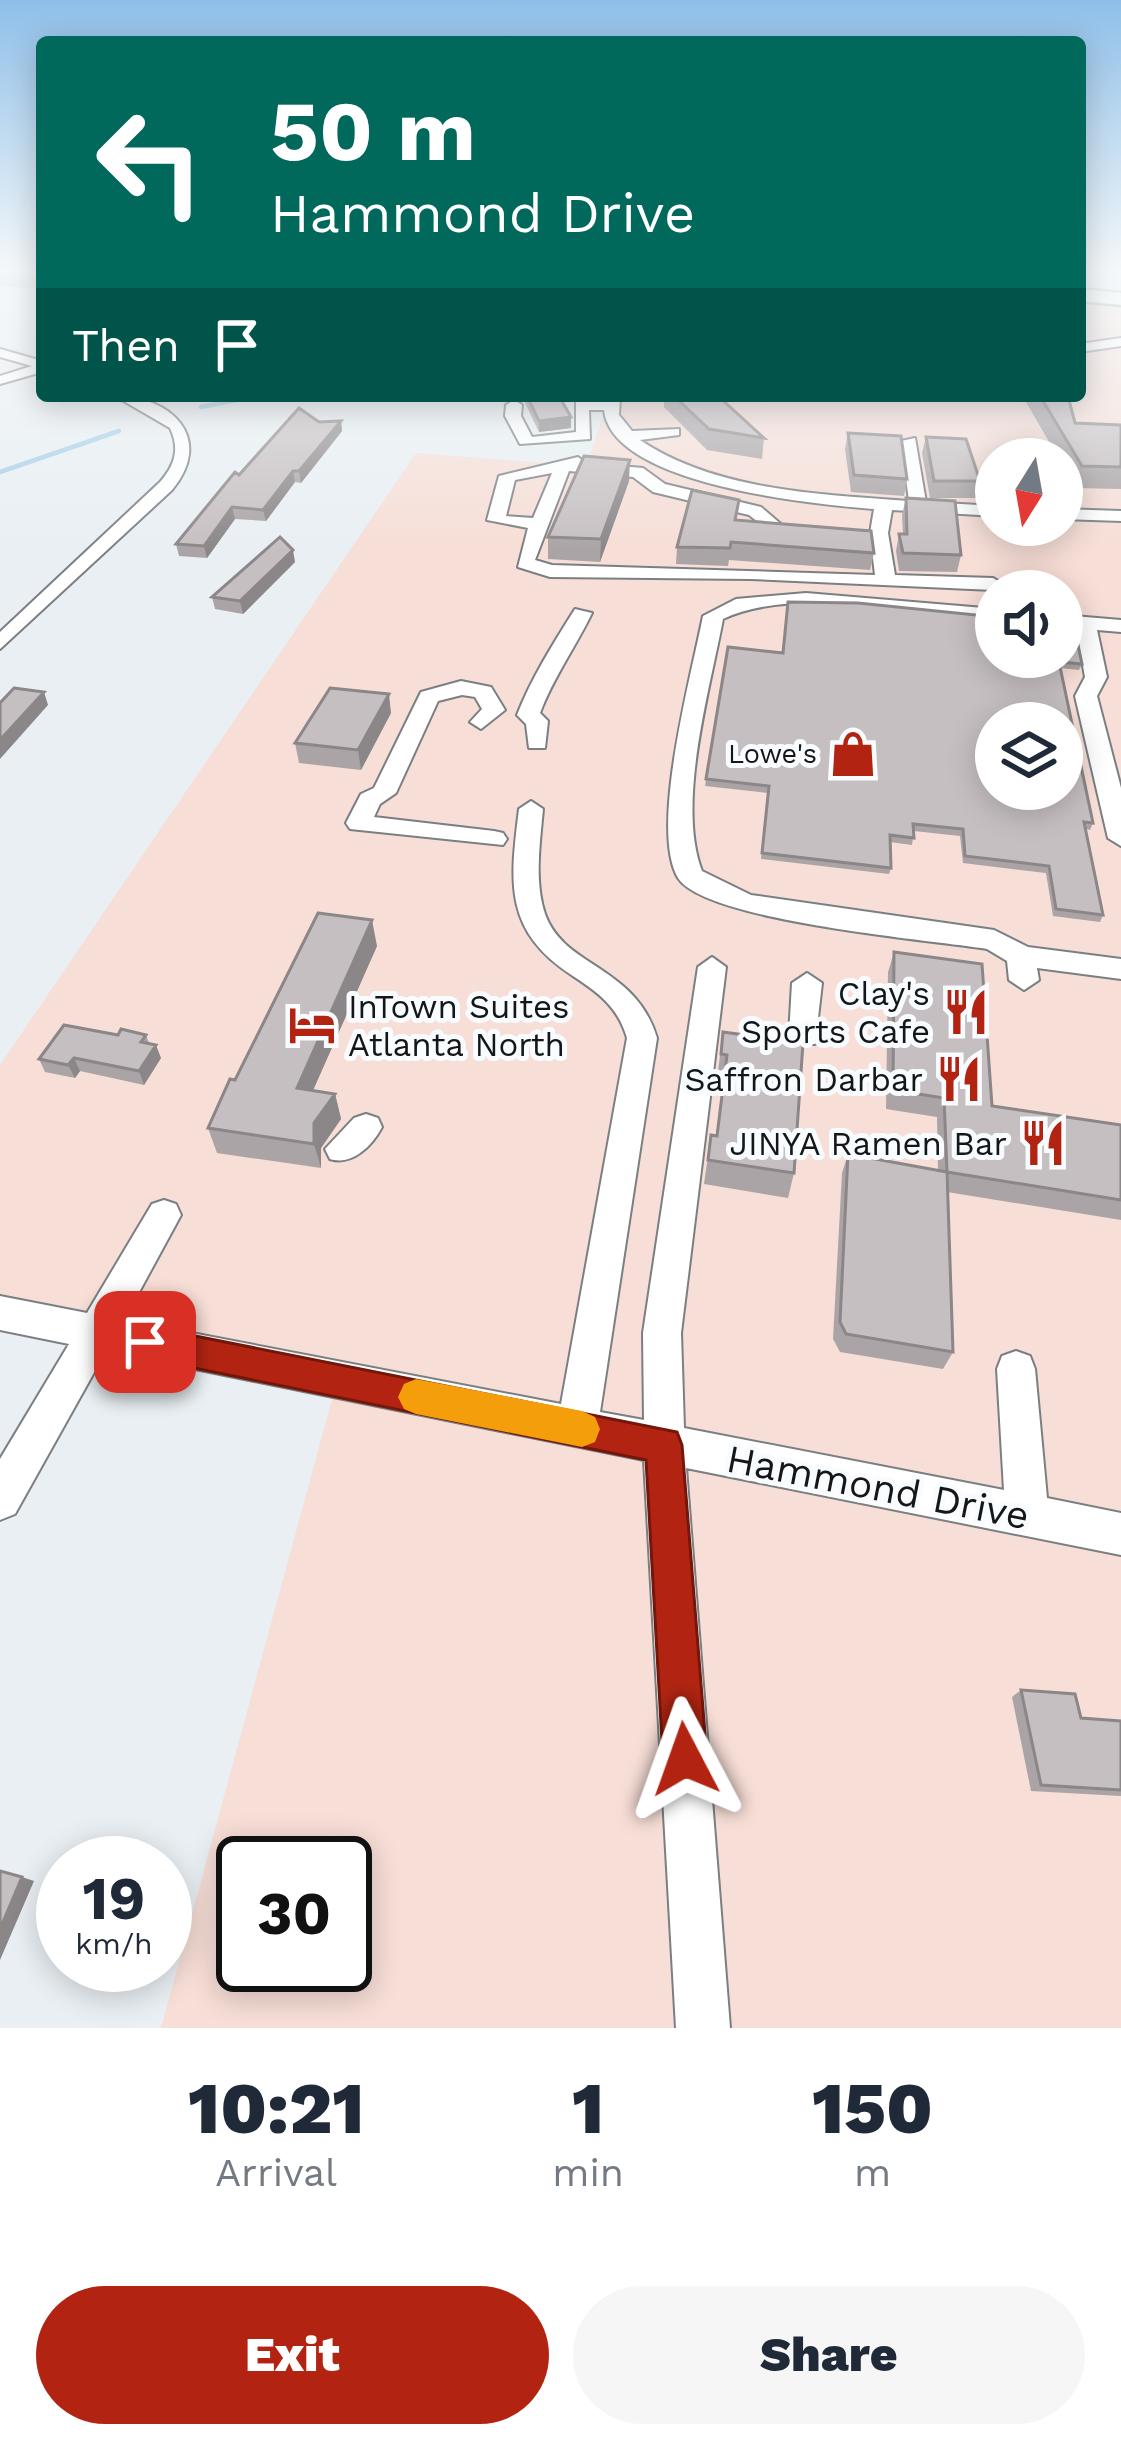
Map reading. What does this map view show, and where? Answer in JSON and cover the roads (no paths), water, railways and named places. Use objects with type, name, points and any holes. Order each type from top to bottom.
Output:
[{"type":"street","points":[[0,380],[36,368]]},
{"type":"street","points":[[0,643],[166,486],[183,464],[186,450],[176,425],[133,402]]},
{"type":"street","points":[[514,406],[513,416],[526,441],[534,442],[584,436],[581,405],[604,402]]},
{"type":"street","points":[[612,402],[625,436],[653,454],[733,484],[883,513],[975,516]]},
{"type":"street","points":[[625,436],[674,432]]},
{"type":"street","points":[[909,441],[919,506]]},
{"type":"street","points":[[539,524],[496,520],[507,476],[653,454]]},
{"type":"street","points":[[563,466],[525,563],[550,571],[752,573],[975,583]]},
{"type":"street","points":[[563,466],[637,472],[659,488],[755,511],[773,525]]},
{"type":"street","points":[[883,513],[919,506],[975,515]]},
{"type":"street","points":[[883,513],[886,581]]},
{"type":"street","points":[[1083,516],[1121,516]]},
{"type":"street","points":[[975,613],[753,599],[728,605],[713,616],[681,803],[681,849],[688,873],[711,891],[748,904],[994,940],[1022,968],[1121,969]]},
{"type":"street","points":[[537,732],[560,676],[553,671],[582,613]]},
{"type":"street","points":[[1083,623],[1121,626]]},
{"type":"street","points":[[1083,646],[1096,677],[1086,696],[1121,838]]},
{"type":"street","points":[[481,722],[494,710],[483,692],[461,688],[429,697],[384,793],[370,799],[359,823],[494,839]]},
{"type":"street","points":[[531,809],[526,857],[533,920],[554,947],[628,1002],[642,1038],[577,1428]]},
{"type":"street","points":[[703,2028],[664,1445],[662,1333],[712,967]]},
{"type":"street","points":[[803,1036],[807,983]]},
{"type":"street","points":[[0,1499],[164,1215]]},
{"type":"street","name":"Hammond Drive","points":[[0,1313],[1121,1534]]},
{"type":"street","points":[[1016,1369],[1027,1516]]},
{"type":"waterway","points":[[201,407],[226,402]]},
{"type":"waterway","points":[[0,472],[119,431]]},
{"type":"place","name":"Lowe's","points":[[853,754]]},
{"type":"place","name":"Clay's Sports Cafe","points":[[966,1012]]},
{"type":"place","name":"InTown Suites Atlanta North","points":[[312,1025]]},
{"type":"place","name":"Saffron Darbar","points":[[959,1079]]},
{"type":"place","name":"JINYA Ramen Bar","points":[[1043,1143]]}]
